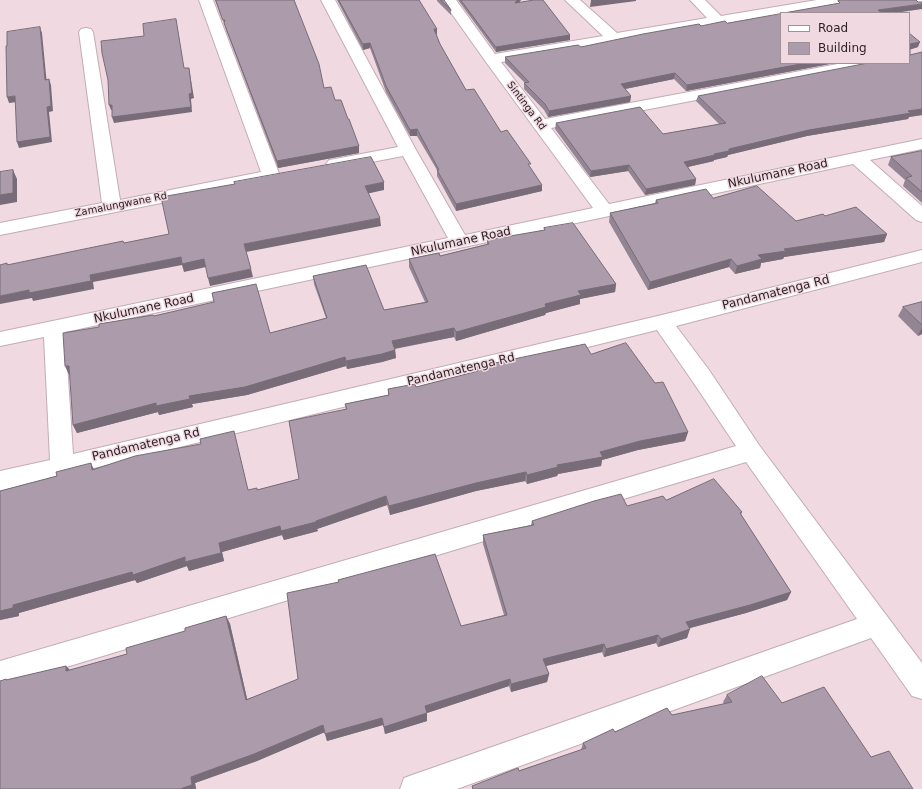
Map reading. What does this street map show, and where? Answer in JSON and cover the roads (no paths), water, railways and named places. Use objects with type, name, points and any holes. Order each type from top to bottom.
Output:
[{"type":"street","name":"Zamalungwane Rd","points":[[0,229],[278,174],[206,0]]},
{"type":"street","points":[[328,0],[408,150],[460,242]]},
{"type":"street","name":"Sintinga Rd","points":[[449,0],[491,60],[604,210]]},
{"type":"street","points":[[572,0],[614,38]]},
{"type":"street","points":[[698,0],[718,21]]},
{"type":"street","points":[[491,60],[841,0]]},
{"type":"street","points":[[917,0],[922,4]]},
{"type":"street","points":[[86,32],[98,105],[112,208]]},
{"type":"street","points":[[541,126],[861,64]]},
{"type":"street","name":"Nkulumane Road","points":[[0,339],[460,242],[604,210],[922,144]]},
{"type":"street","points":[[316,167],[408,150]]},
{"type":"street","points":[[857,158],[922,216]]},
{"type":"street","name":"Pandamatenga Rd","points":[[0,482],[662,322],[922,256]]},
{"type":"street","points":[[662,322],[701,376],[751,451],[922,686]]},
{"type":"street","points":[[54,328],[62,466]]},
{"type":"street","points":[[0,674],[751,451]]},
{"type":"street","points":[[414,789],[877,624]]}]
